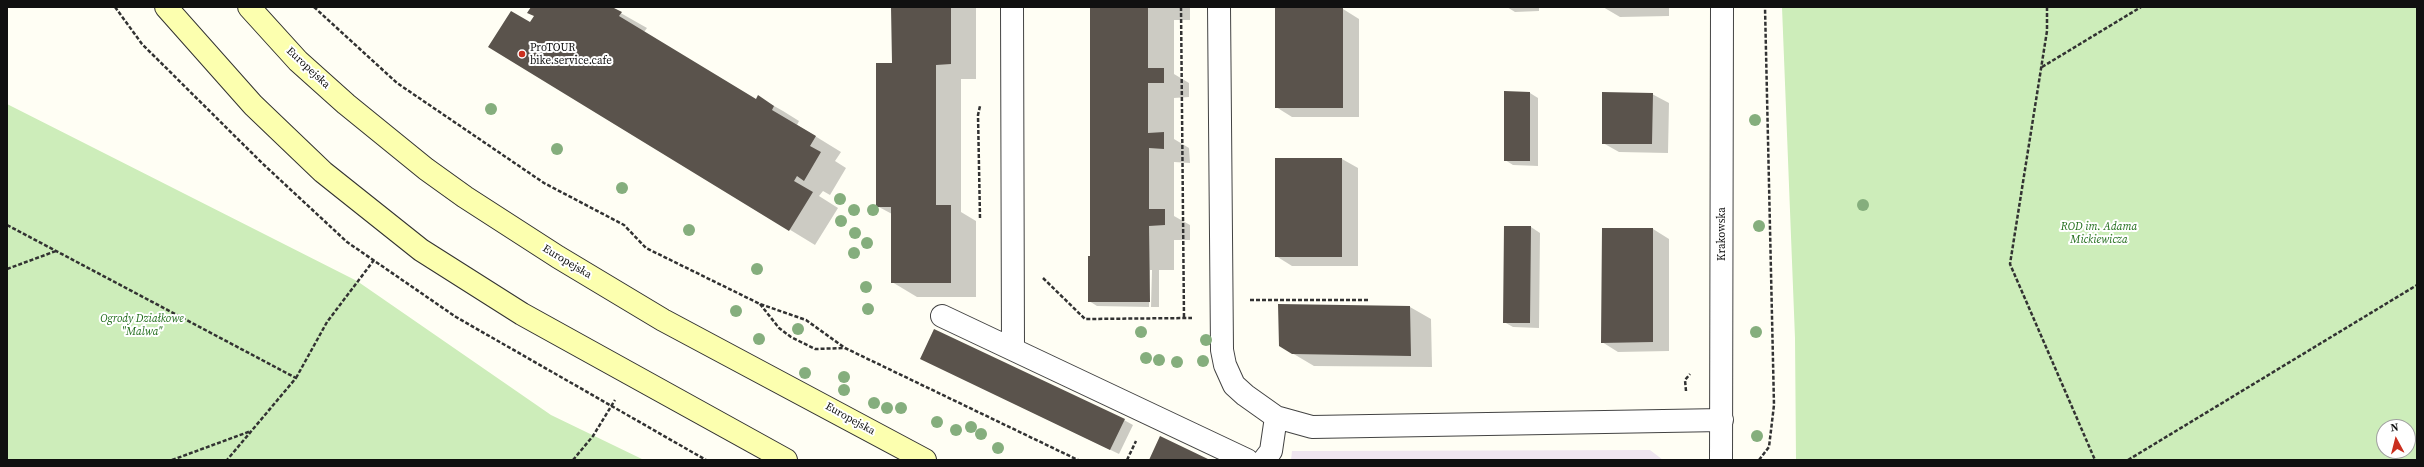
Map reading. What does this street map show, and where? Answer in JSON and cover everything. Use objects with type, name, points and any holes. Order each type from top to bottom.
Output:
[{"type":"main road","points":[[166,7],[253,105],[322,172],[372,213],[421,250],[469,281],[629,374],[786,460]]},
{"type":"main road","name":"Europejska","points":[[249,7],[298,61],[341,99],[426,169],[466,197],[558,257],[663,320],[924,460]]},
{"type":"street","points":[[1012,7],[1013,348]]},
{"type":"street","points":[[1219,7],[1220,300],[1222,350],[1225,366],[1234,385],[1245,396],[1276,417],[1312,427],[1722,420]]},
{"type":"street","name":"Krakowska","points":[[1721,460],[1722,7]]},
{"type":"street","points":[[942,316],[1013,348],[1247,460]]},
{"type":"street","points":[[1264,460],[1271,451],[1276,417]]},
{"type":"path","points":[[314,7],[397,83],[531,174],[624,224],[646,248],[760,304],[806,320],[845,348],[1078,460]]},
{"type":"path","points":[[1181,7],[1184,318]]},
{"type":"path","points":[[1759,460],[1769,447],[1774,405],[1765,7]]},
{"type":"path","points":[[2047,7],[2047,31],[2042,67],[2010,264],[2095,460]]},
{"type":"path","points":[[2042,67],[2141,7]]},
{"type":"path","points":[[7,225],[296,378]]},
{"type":"path","points":[[7,269],[56,251]]},
{"type":"path","points":[[227,460],[296,378],[327,322],[374,260]]},
{"type":"path","points":[[2128,460],[2417,285]]},
{"type":"path","points":[[1220,300],[1368,300]]},
{"type":"path","points":[[760,304],[779,328],[791,337],[815,349],[845,348]]},
{"type":"path","points":[[573,460],[593,436],[629,374]]},
{"type":"path","points":[[172,460],[251,431]]},
{"type":"shaded area","points":[[1650,450],[1663,460],[1291,460],[1292,451]]},
{"type":"green space","name":"ROD im. Adama Mickiewicza","points":[[1782,7],[2417,7],[2417,460],[1796,460],[1795,338]]},
{"type":"green space","name":"Ogrody Działkowe \"Malwa\"","points":[[7,104],[357,281],[551,415],[644,460],[7,460]]},
{"type":"building","points":[[531,7],[612,7],[622,12],[619,16],[756,99],[758,95],[774,106],[772,110],[816,136],[810,146],[821,152],[804,181],[797,176],[794,181],[813,192],[789,231],[488,47],[511,11],[530,22],[534,16],[527,13]]},
{"type":"building","points":[[891,7],[951,7],[951,64],[936,65],[936,205],[951,205],[951,283],[891,283],[891,207],[876,207],[876,63],[892,63]]},
{"type":"building","points":[[1090,7],[1148,7],[1148,68],[1164,68],[1164,83],[1148,83],[1148,133],[1164,132],[1164,149],[1149,148],[1149,209],[1165,209],[1165,225],[1149,226],[1150,302],[1088,302],[1088,256],[1090,256]]},
{"type":"building","points":[[1275,8],[1343,8],[1343,108],[1275,108]]},
{"type":"building","points":[[1504,91],[1530,92],[1530,161],[1504,161]]},
{"type":"building","points":[[1602,92],[1653,93],[1652,144],[1602,144]]},
{"type":"building","points":[[1275,158],[1342,158],[1342,257],[1275,257]]},
{"type":"building","points":[[1504,226],[1531,226],[1530,323],[1503,323]]},
{"type":"building","points":[[1602,228],[1653,228],[1653,342],[1601,343]]},
{"type":"building","points":[[1278,304],[1410,306],[1411,356],[1292,354],[1279,346]]},
{"type":"building","points":[[934,329],[1125,419],[1110,450],[920,359]]},
{"type":"building","points":[[1160,436],[1210,460],[1149,460]]},
{"type":"place","name":"ProTOUR bike.service.cafe","points":[[522,54]]}]
